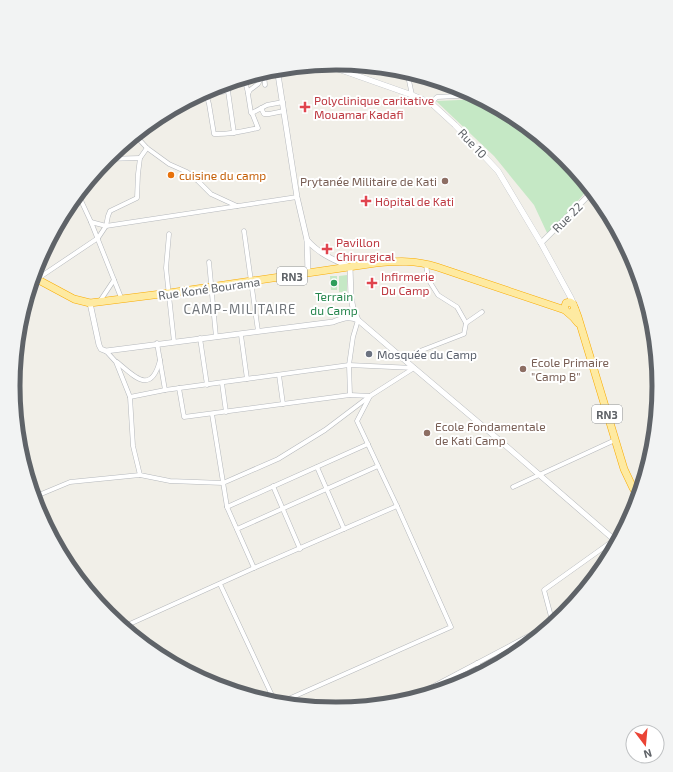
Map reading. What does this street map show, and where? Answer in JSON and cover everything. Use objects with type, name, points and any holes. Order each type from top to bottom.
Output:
[{"type":"highway","name":"Rue Koné Bourama","points":[[39,280],[74,299],[90,303],[169,294],[376,263],[393,261],[417,262],[426,263],[552,305],[570,307]]},
{"type":"highway","name":"RN3","points":[[570,307],[581,329],[626,473],[635,490]]},
{"type":"main road","name":"Rue 10","points":[[342,70],[431,103],[455,124],[498,171],[541,243],[565,287],[570,307]]},
{"type":"street","points":[[278,75],[297,197],[307,240],[308,274]]},
{"type":"street","points":[[264,78],[265,85]]},
{"type":"street","points":[[408,78],[412,95]]},
{"type":"street","points":[[248,93],[258,84],[261,79]]},
{"type":"street","points":[[206,98],[209,104],[214,134],[223,135],[258,128],[251,113],[246,86],[247,82]]},
{"type":"street","points":[[223,91],[229,90],[233,87]]},
{"type":"street","points":[[229,90],[234,133]]},
{"type":"street","points":[[431,103],[437,97],[462,96]]},
{"type":"street","points":[[252,113],[267,105],[283,102]]},
{"type":"street","points":[[261,108],[264,114],[284,111]]},
{"type":"street","points":[[139,139],[147,148],[169,164],[187,172],[211,194],[237,206]]},
{"type":"street","points":[[40,275],[98,238],[106,226],[110,211],[137,198],[140,158],[147,148]]},
{"type":"street","points":[[117,159],[140,158]]},
{"type":"street","name":"Rue 22","points":[[541,243],[589,195]]},
{"type":"street","points":[[91,222],[106,226],[297,197]]},
{"type":"street","points":[[80,199],[98,238],[122,300]]},
{"type":"street","points":[[244,232],[258,331]]},
{"type":"street","points":[[169,234],[166,268],[174,342]]},
{"type":"street","points":[[307,240],[318,251],[332,260],[350,267],[351,297],[353,308],[358,320],[348,365],[350,395]]},
{"type":"street","points":[[308,250],[313,246]]},
{"type":"street","points":[[208,262],[216,337]]},
{"type":"street","points":[[403,359],[407,356],[464,334],[466,323],[457,307],[438,295],[433,288],[428,279],[426,263]]},
{"type":"street","points":[[100,302],[114,280]]},
{"type":"street","points":[[90,303],[101,349],[106,351],[116,362],[133,376],[139,380],[146,381],[158,370],[160,360]]},
{"type":"street","points":[[342,319],[353,308]]},
{"type":"street","points":[[466,323],[482,312]]},
{"type":"street","points":[[106,351],[333,322],[352,317],[358,320],[614,539]]},
{"type":"street","points":[[241,335],[247,379]]},
{"type":"street","points":[[200,338],[207,385]]},
{"type":"street","points":[[157,344],[166,390]]},
{"type":"street","points":[[116,362],[130,397],[133,446],[140,475]]},
{"type":"street","points":[[130,397],[179,388],[348,365],[414,368]]},
{"type":"street","points":[[39,495],[70,482],[140,475],[170,481],[223,483],[278,459],[325,430],[370,396],[414,368]]},
{"type":"street","points":[[279,375],[283,404]]},
{"type":"street","points":[[222,383],[226,412]]},
{"type":"street","points":[[179,388],[184,417],[350,395],[370,396]]},
{"type":"street","points":[[287,698],[451,627],[357,421],[370,396]]},
{"type":"street","points":[[212,414],[227,507],[254,568]]},
{"type":"street","points":[[512,487],[615,440]]},
{"type":"street","points":[[227,507],[368,444]]},
{"type":"street","points":[[237,529],[378,466]]},
{"type":"street","points":[[317,467],[344,529]]},
{"type":"street","points":[[273,486],[300,549]]},
{"type":"street","points":[[129,625],[397,506]]},
{"type":"street","points":[[551,618],[544,590],[611,545]]},
{"type":"street","points":[[220,584],[272,695]]},
{"type":"street","points":[[430,688],[531,635]]},
{"type":"street","points":[[477,663],[480,668]]},
{"type":"green space","points":[[470,100],[495,112],[529,135],[545,148],[586,191],[548,235],[534,205],[494,156],[436,101]]},
{"type":"green space","points":[[347,275],[347,292],[339,292],[339,276]]},
{"type":"green space","name":"Terrain du Camp","points":[[330,276],[337,276],[337,290],[331,290]]},
{"type":"place","name":"Polyclinique caritative Mouamar Kadafi","points":[[305,107]]},
{"type":"place","name":"cuisine du camp","points":[[171,175]]},
{"type":"place","name":"Prytanée Militaire de Kati","points":[[445,181]]},
{"type":"place","name":"Hôpital de Kati","points":[[366,201]]},
{"type":"place","name":"Pavillon Chirurgical","points":[[327,249]]},
{"type":"place","name":"Terrain du Camp","points":[[334,283]]},
{"type":"place","name":"Infirmerie Du Camp","points":[[372,283]]},
{"type":"place","name":"Mosquée du Camp","points":[[369,354]]},
{"type":"place","name":"Ecole Primaire \"Camp B\"","points":[[523,369]]},
{"type":"place","name":"Ecole Fondamentale de Kati Camp","points":[[427,433]]},
{"type":"district","name":"CAMP-MILITAIRE","points":[[240,309]]}]
